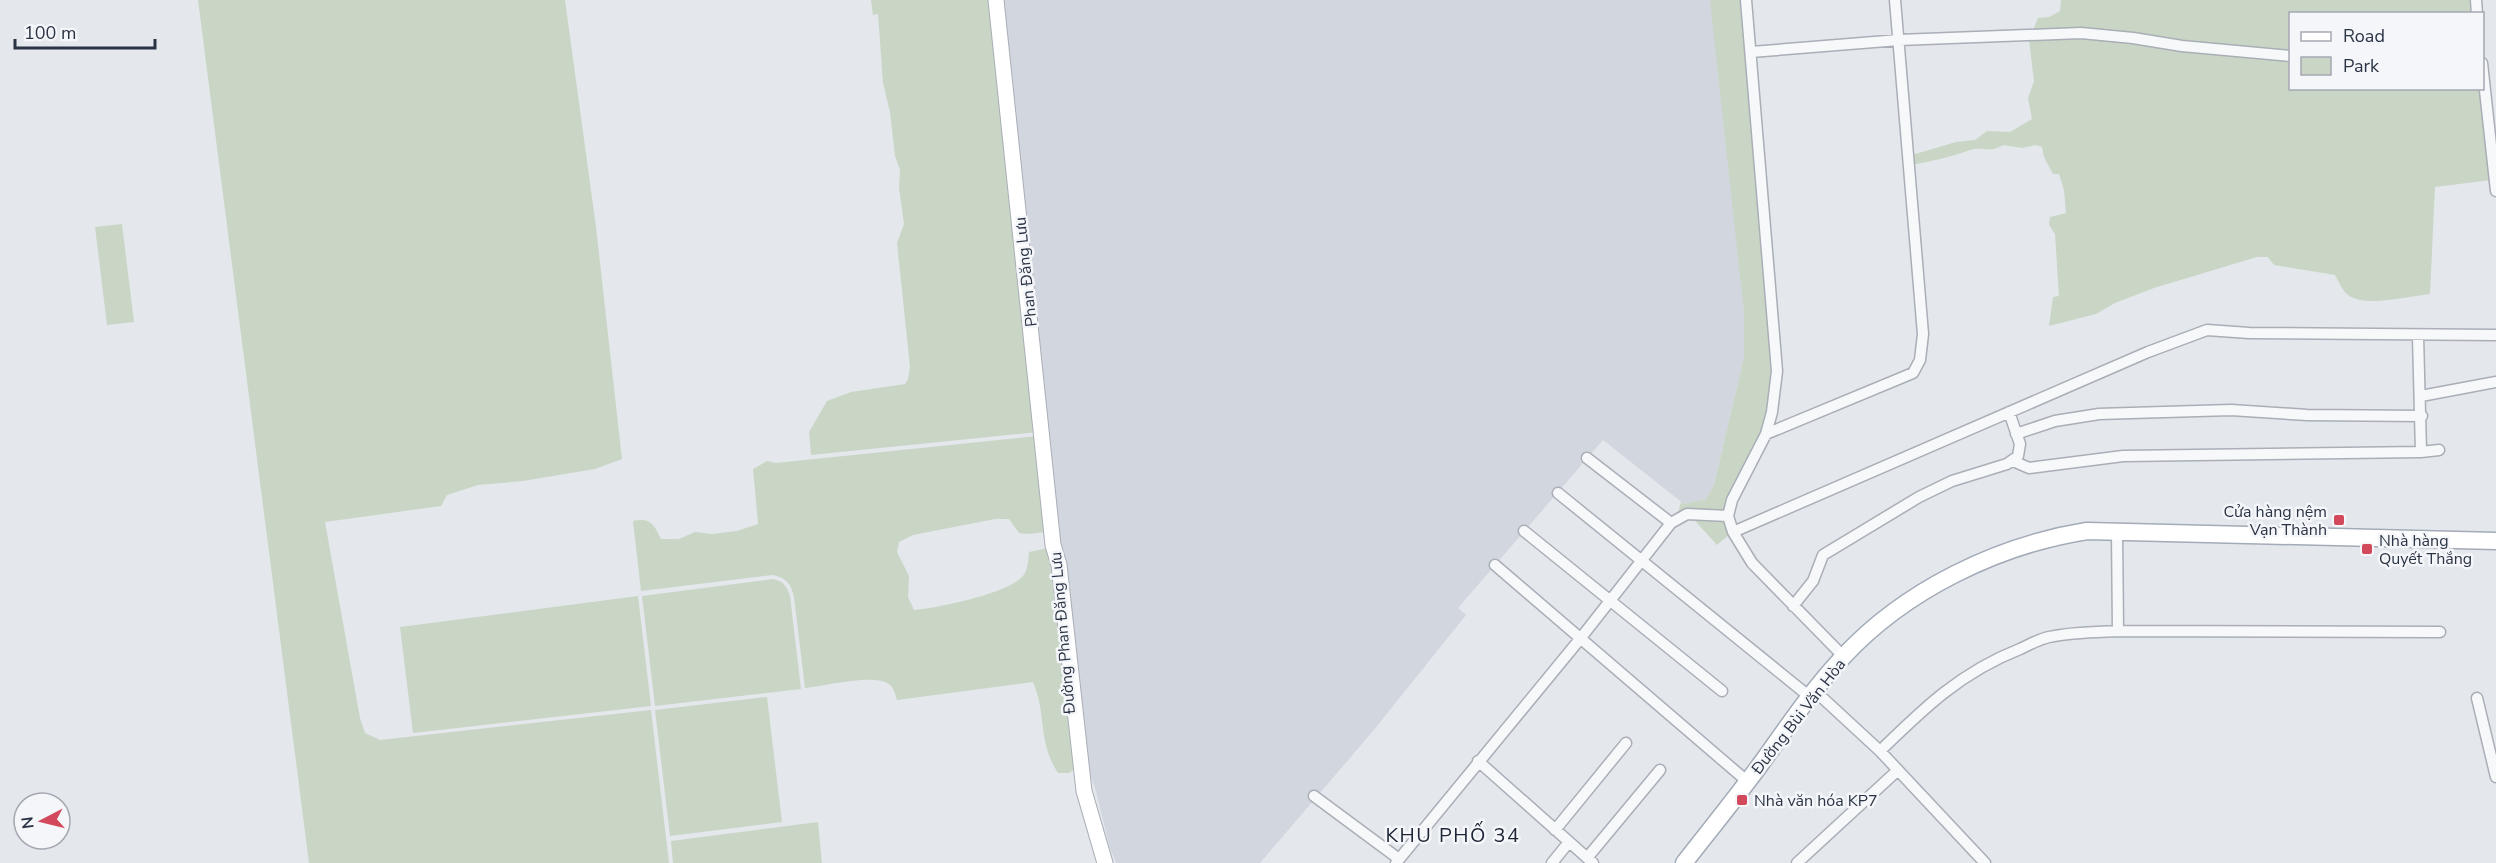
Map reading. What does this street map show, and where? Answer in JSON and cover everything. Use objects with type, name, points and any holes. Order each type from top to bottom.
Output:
[{"type":"main road","name":"Đường Bùi Văn Hòa","points":[[1684,863],[1843,656],[1904,604],[2000,554],[2056,536],[2087,531],[2496,541]]},
{"type":"street","name":"Phan Đăng Lưu","points":[[996,0],[1053,545]]},
{"type":"street","points":[[1746,0],[1777,370],[1772,412],[1766,434],[1732,500],[1728,516],[1732,532],[1752,563],[1843,656]]},
{"type":"street","points":[[1766,434],[1913,373],[1920,360],[1923,334],[1895,0]]},
{"type":"street","points":[[1751,52],[1899,40],[2081,33],[2182,46],[2289,56]]},
{"type":"street","points":[[2484,85],[2496,191]]},
{"type":"street","points":[[1732,532],[2148,352],[2207,330],[2249,333],[2418,336],[2496,335]]},
{"type":"street","points":[[2418,336],[2422,416],[2421,452]]},
{"type":"street","points":[[2421,396],[2496,382]]},
{"type":"street","points":[[2016,434],[2055,422],[2099,414],[2231,410],[2307,415],[2422,416]]},
{"type":"street","points":[[1793,606],[1813,581],[1823,555],[1918,497],[1952,481],[2013,461],[2018,456],[2020,444],[2008,412]]},
{"type":"street","points":[[2013,461],[2029,468],[2123,456],[2439,450]]},
{"type":"street","points":[[1587,458],[1671,523]]},
{"type":"street","points":[[1558,493],[1812,694],[1880,751],[1985,863]]},
{"type":"street","points":[[1314,796],[1398,861],[1611,601],[1671,523],[1687,514],[1728,516]]},
{"type":"street","points":[[1524,531],[1722,691]]},
{"type":"street","points":[[2117,531],[2118,631]]},
{"type":"street","name":"Đường Phan Đăng Lưu","points":[[1053,545],[1052,558],[1070,724],[1090,846],[1097,863]]},
{"type":"street","name":"Đường Phan Đăng Lưu","points":[[1053,545],[1059,565],[1084,791],[1105,863]]},
{"type":"street","points":[[1495,565],[1748,782]]},
{"type":"street","points":[[1880,751],[1951,685],[1981,666],[2048,637],[2081,632],[2118,631],[2440,632]]},
{"type":"street","points":[[2477,698],[2496,777]]},
{"type":"street","points":[[1555,830],[1626,743]]},
{"type":"street","points":[[1478,761],[1590,860],[1660,770]]},
{"type":"street","points":[[1797,863],[1898,770]]},
{"type":"street","points":[[1552,863],[1569,842]]},
{"type":"shaded area","points":[[1001,0],[1713,0],[1744,313],[1744,357],[1714,485],[1706,499],[1684,504],[1603,440],[1458,608],[1466,615],[1373,731],[1260,863],[1116,863],[1110,848],[1095,788],[1083,755]]},
{"type":"green space","points":[[198,0],[565,0],[596,227],[622,459],[595,469],[523,481],[478,485],[447,495],[441,506],[325,522],[360,718],[365,733],[380,740],[651,710],[669,863],[309,863]]},
{"type":"green space","points":[[871,0],[990,0],[1038,432],[811,455],[809,432],[827,401],[851,392],[905,384],[910,367],[897,243],[904,224],[899,188],[900,170],[895,156],[890,112],[883,83],[878,14],[873,15]]},
{"type":"green space","points":[[1710,0],[1743,0],[1774,371],[1769,411],[1762,433],[1729,498],[1730,534],[1717,545],[1697,523],[1690,511],[1678,513],[1681,502],[1684,504],[1706,499],[1714,485],[1744,357],[1744,313]]},
{"type":"green space","points":[[2061,0],[2473,0],[2474,12],[2289,12],[2289,90],[2482,90],[2491,180],[2435,187],[2430,294],[2365,301],[2348,295],[2335,275],[2274,265],[2268,257],[2257,257],[2154,288],[2115,303],[2096,314],[2049,326],[2053,297],[2059,296],[2055,234],[2049,225],[2050,217],[2066,213],[2064,190],[2059,174],[2053,174],[2044,157],[2042,147],[2036,145],[2022,148],[2003,145],[1994,149],[1974,149],[1912,165],[1912,155],[1956,142],[1975,140],[1987,131],[2010,132],[2032,119],[2028,98],[2034,81],[2029,40],[2038,18],[2049,17],[2060,11]]},
{"type":"green space","points":[[122,224],[134,322],[107,325],[95,227]]},
{"type":"green space","points":[[1038,436],[1047,532],[1019,533],[1009,519],[995,519],[913,535],[899,542],[897,552],[909,576],[908,597],[914,610],[986,595],[1013,584],[1025,573],[1029,552],[1048,548],[1075,769],[1069,773],[1058,773],[1051,761],[1033,682],[897,700],[891,686],[880,681],[848,681],[805,688],[794,597],[784,579],[772,575],[641,591],[633,521],[644,520],[651,523],[661,539],[679,539],[695,532],[712,534],[737,531],[758,524],[753,469],[767,461],[776,463]]},
{"type":"green space","points":[[773,579],[784,584],[790,596],[801,689],[655,706],[642,596]]},
{"type":"green space","points":[[638,596],[651,706],[413,733],[400,627]]},
{"type":"green space","points":[[767,697],[782,822],[670,836],[655,710]]},
{"type":"green space","points":[[818,822],[822,863],[673,863],[671,841]]},
{"type":"place","name":"Cửa hàng nệm Vạn Thành","points":[[2339,520]]},
{"type":"place","name":"Nhà hàng Quyết Thắng","points":[[2367,549]]},
{"type":"place","name":"Nhà văn hóa KP7","points":[[1742,800]]},
{"type":"district","name":"KHU PHỐ 34","points":[[1453,835]]}]
